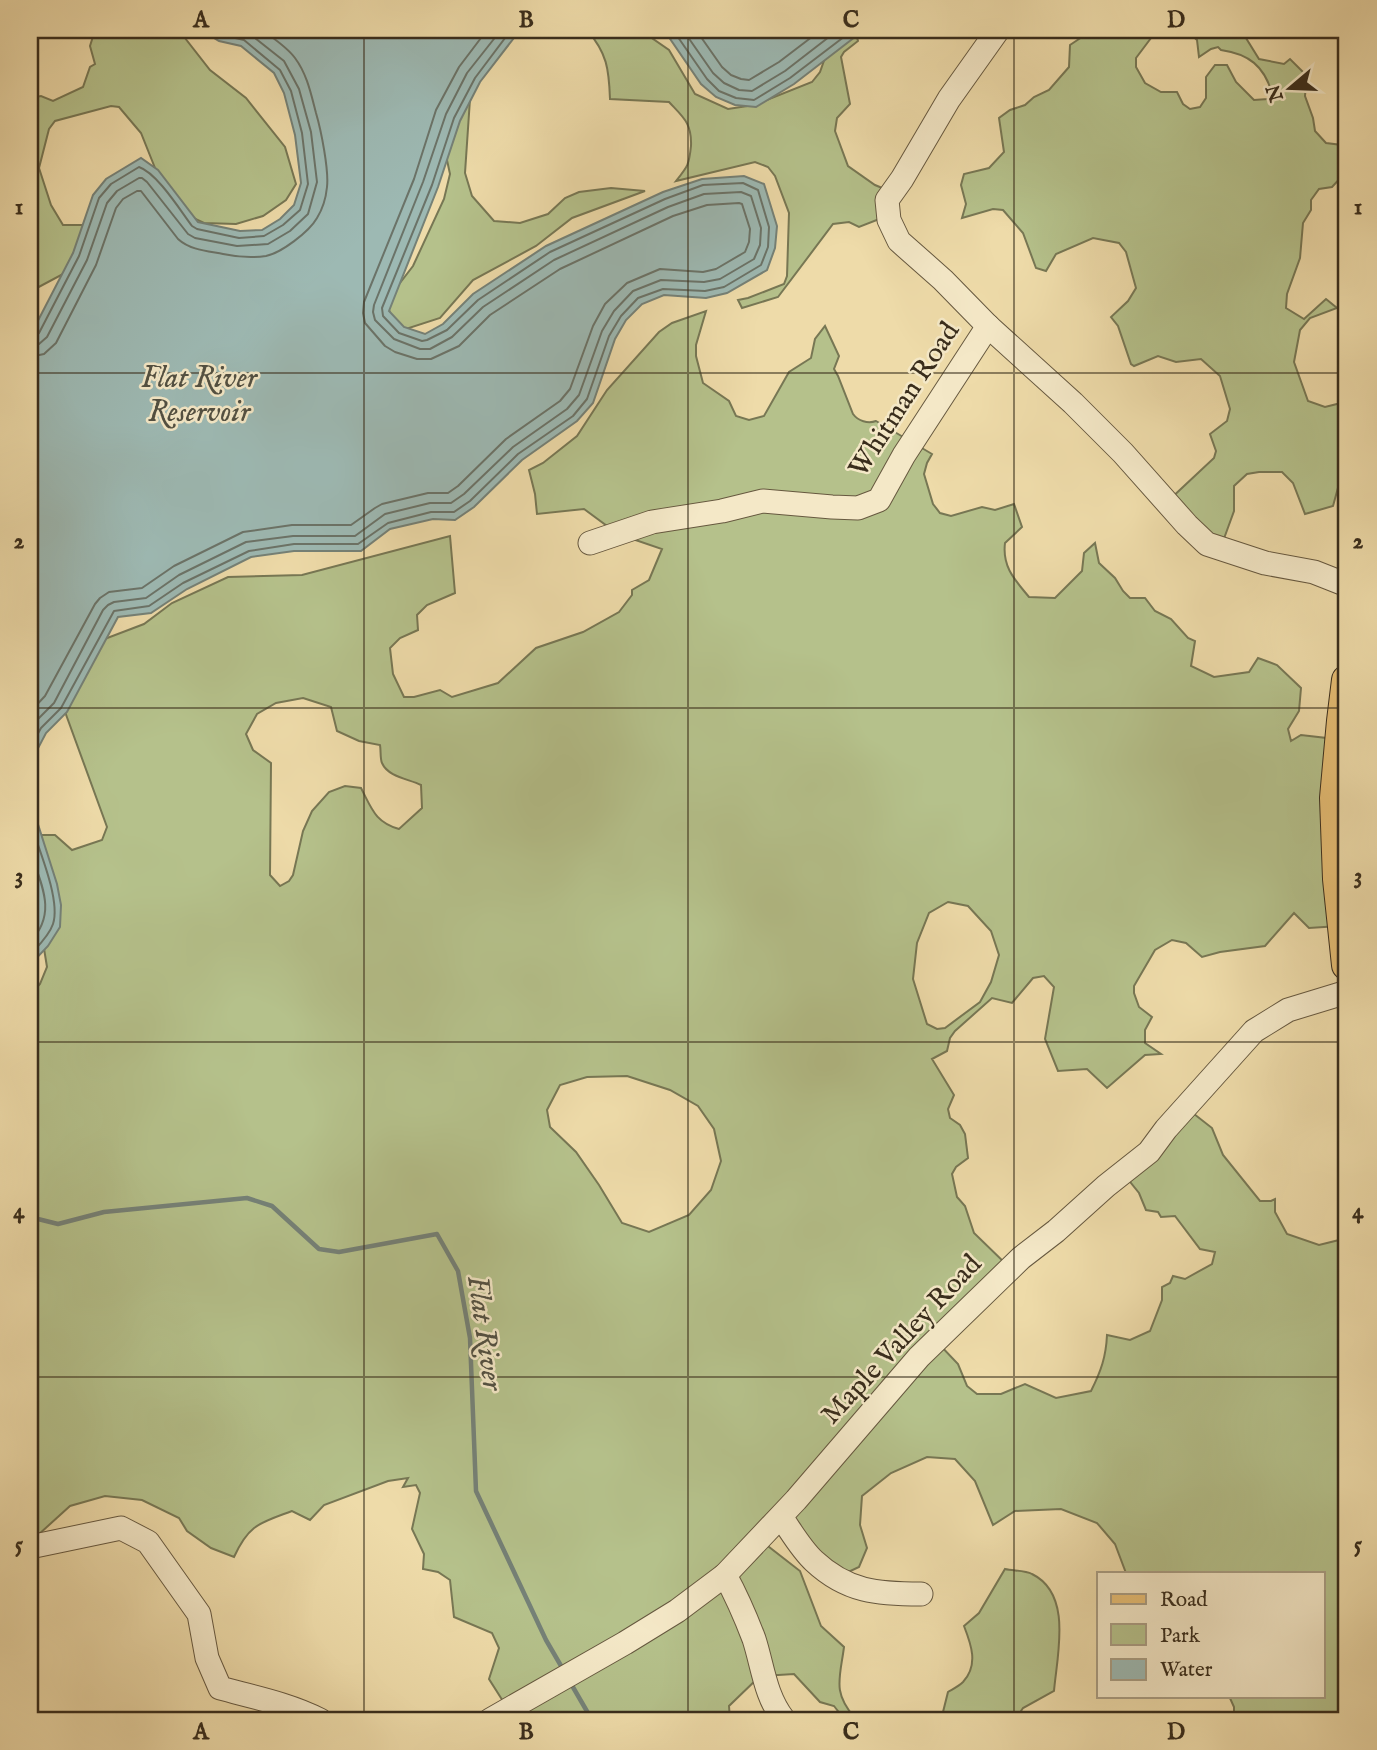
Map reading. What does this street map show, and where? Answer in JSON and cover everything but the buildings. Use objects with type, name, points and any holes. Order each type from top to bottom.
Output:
[{"type":"main road","points":[[1347,680],[1335,798],[1338,879],[1347,965]]},
{"type":"street","points":[[988,326],[943,280],[899,241],[889,220],[887,200],[949,99],[998,30]]},
{"type":"street","name":"Whitman Road","points":[[590,542],[652,522],[722,511],[763,501],[858,508],[879,500],[904,455],[988,326],[1073,403],[1207,544],[1265,563],[1314,572],[1347,585]]},
{"type":"street","name":"Maple Valley Road","points":[[490,1720],[677,1611],[725,1575],[781,1517],[919,1357],[1021,1258],[1149,1152],[1166,1129],[1254,1031],[1288,1010],[1347,992]]},
{"type":"street","points":[[781,1517],[813,1560],[843,1583],[878,1593],[921,1594]]},
{"type":"street","points":[[30,1547],[121,1528],[148,1542],[199,1614],[207,1658],[220,1688],[282,1705],[320,1720]]},
{"type":"street","points":[[725,1575],[754,1639],[762,1673],[772,1699],[784,1720]]},
{"type":"green space","points":[[95,30],[176,30],[181,33],[210,70],[246,98],[285,147],[296,184],[286,200],[263,216],[236,224],[204,223],[189,216],[167,198],[141,133],[119,107],[111,106],[55,121],[49,129],[39,168],[51,205],[63,225],[88,225],[65,273],[35,289],[30,276],[30,98],[41,96],[53,101],[83,87],[90,67],[95,64],[90,46]]},
{"type":"green space","points":[[587,30],[643,32],[669,50],[695,94],[728,109],[754,105],[812,82],[820,72],[826,55],[856,34],[858,41],[841,57],[850,104],[837,118],[835,131],[848,166],[887,190],[887,216],[859,227],[849,222],[833,224],[778,297],[742,308],[738,300],[784,284],[787,276],[789,213],[775,176],[768,167],[755,162],[676,181],[690,157],[691,138],[686,121],[669,102],[610,99],[606,62],[599,46]]},
{"type":"green space","points":[[1086,30],[1157,30],[1136,58],[1136,67],[1145,83],[1161,92],[1177,92],[1183,104],[1190,109],[1200,107],[1206,98],[1206,77],[1215,65],[1227,65],[1236,82],[1254,100],[1268,99],[1272,93],[1265,75],[1247,58],[1218,47],[1199,57],[1197,40],[1186,30],[1241,30],[1259,59],[1284,64],[1290,59],[1309,78],[1305,96],[1315,131],[1326,143],[1342,145],[1347,150],[1345,173],[1332,187],[1319,189],[1311,200],[1311,210],[1303,223],[1300,258],[1287,294],[1286,308],[1304,319],[1326,299],[1337,308],[1310,318],[1300,330],[1294,362],[1308,401],[1325,407],[1345,402],[1347,406],[1347,455],[1333,506],[1305,514],[1293,483],[1282,472],[1247,474],[1234,486],[1234,511],[1222,544],[1167,502],[1214,458],[1216,451],[1210,434],[1227,421],[1230,409],[1220,376],[1201,359],[1176,362],[1158,356],[1134,366],[1131,364],[1118,326],[1111,317],[1128,301],[1136,288],[1126,252],[1119,243],[1093,238],[1056,254],[1046,271],[1036,268],[1023,233],[1003,210],[993,209],[962,218],[966,204],[961,185],[964,174],[989,168],[1004,152],[999,118],[1049,90],[1069,67],[1070,45],[1085,35]]},
{"type":"green space","points":[[470,99],[465,173],[472,196],[494,221],[520,223],[548,214],[565,198],[579,192],[611,188],[645,191],[572,218],[536,246],[473,280],[440,318],[406,329],[393,324],[388,306],[390,296],[413,266],[444,199],[450,174],[442,137]]},
{"type":"green space","points":[[706,311],[696,345],[703,383],[729,401],[736,416],[749,420],[764,416],[789,372],[811,358],[815,339],[825,326],[839,356],[834,369],[853,414],[863,421],[876,421],[932,454],[924,474],[933,504],[940,513],[951,516],[982,507],[995,510],[1014,504],[1022,527],[1005,543],[1006,559],[1011,573],[1029,597],[1055,598],[1082,571],[1084,553],[1095,543],[1099,563],[1130,598],[1145,598],[1155,611],[1171,619],[1188,638],[1195,641],[1191,666],[1214,677],[1249,672],[1258,658],[1277,665],[1301,688],[1299,711],[1288,729],[1291,741],[1301,735],[1335,739],[1339,926],[1309,928],[1294,913],[1265,946],[1202,957],[1186,943],[1172,940],[1155,950],[1134,986],[1134,993],[1139,1007],[1152,1017],[1145,1030],[1145,1043],[1161,1054],[1145,1055],[1107,1088],[1087,1069],[1058,1071],[1045,1039],[1054,987],[1044,976],[1033,978],[1012,1003],[992,998],[955,1031],[947,1051],[932,1059],[954,1095],[948,1109],[950,1118],[960,1125],[965,1134],[968,1158],[956,1167],[952,1174],[957,1197],[965,1206],[974,1233],[1007,1265],[937,1342],[958,1364],[967,1386],[977,1394],[1001,1394],[1025,1384],[1056,1398],[1091,1391],[1102,1364],[1107,1335],[1130,1340],[1150,1331],[1162,1300],[1162,1287],[1170,1283],[1173,1276],[1185,1279],[1212,1264],[1215,1252],[1200,1249],[1175,1216],[1161,1217],[1158,1212],[1146,1210],[1139,1193],[1123,1173],[1189,1110],[1212,1128],[1223,1155],[1260,1201],[1275,1199],[1275,1212],[1287,1234],[1319,1245],[1347,1236],[1347,1272],[1343,1277],[1343,1287],[1347,1295],[1347,1326],[1343,1328],[1341,1345],[1347,1359],[1347,1720],[1234,1720],[1234,1707],[1230,1698],[1324,1698],[1324,1572],[1126,1572],[1115,1544],[1097,1523],[1061,1509],[1015,1511],[993,1525],[975,1481],[955,1459],[927,1457],[891,1473],[862,1496],[860,1525],[867,1548],[859,1567],[844,1574],[780,1518],[764,1543],[800,1571],[821,1626],[844,1647],[840,1692],[854,1720],[845,1720],[834,1706],[820,1702],[794,1674],[760,1676],[729,1706],[730,1720],[487,1720],[508,1709],[489,1679],[499,1648],[492,1633],[454,1617],[450,1580],[438,1572],[423,1569],[424,1554],[412,1529],[420,1493],[416,1485],[403,1487],[408,1478],[388,1481],[324,1505],[310,1520],[292,1511],[264,1522],[245,1538],[234,1557],[211,1548],[187,1531],[179,1518],[142,1500],[105,1496],[70,1506],[38,1535],[30,1530],[30,995],[40,984],[47,967],[40,924],[33,835],[55,835],[72,850],[102,840],[107,827],[64,709],[94,643],[144,624],[172,603],[228,577],[302,575],[450,536],[455,593],[427,605],[417,615],[418,630],[400,638],[390,648],[393,674],[404,697],[440,690],[452,697],[498,683],[536,648],[583,632],[619,612],[632,595],[632,590],[649,580],[662,549],[618,534],[584,509],[537,514],[529,470],[543,463],[577,436],[607,390],[659,332],[672,323]],"holes":[[[303,698],[331,707],[337,731],[359,741],[380,745],[381,761],[389,772],[421,785],[422,808],[399,829],[379,818],[361,788],[345,786],[329,792],[312,811],[303,831],[293,875],[280,886],[270,875],[271,763],[253,750],[246,734],[257,714],[276,703]],[[948,902],[968,906],[991,931],[999,955],[991,982],[980,1002],[945,1028],[937,1029],[927,1024],[913,979],[917,943],[929,913]],[[627,1076],[670,1090],[698,1106],[714,1129],[721,1161],[711,1190],[689,1215],[649,1232],[622,1223],[576,1152],[550,1127],[547,1110],[560,1085],[587,1077]]]},
{"type":"green space","points":[[1005,1569],[1032,1574],[1045,1583],[1053,1596],[1060,1626],[1054,1691],[1023,1708],[1015,1720],[941,1720],[948,1692],[963,1682],[971,1669],[971,1647],[964,1626],[979,1613]]},
{"type":"water","name":"Flat River Reservoir","points":[[201,30],[520,30],[480,82],[460,121],[438,187],[389,311],[404,327],[425,334],[443,324],[473,294],[546,246],[663,192],[702,179],[744,176],[764,184],[777,226],[775,248],[767,270],[727,293],[706,298],[664,295],[642,304],[626,320],[615,339],[593,403],[577,421],[522,460],[474,507],[455,520],[433,519],[390,529],[361,551],[294,551],[251,557],[187,589],[151,613],[118,617],[67,712],[46,733],[36,752],[33,796],[36,818],[61,905],[60,927],[48,946],[30,965],[30,336],[73,253],[93,195],[106,179],[141,158],[158,170],[198,222],[240,231],[262,230],[280,219],[294,205],[301,183],[295,135],[284,93],[274,73],[241,46],[219,41]]},
{"type":"water","points":[[664,30],[864,30],[794,84],[756,107],[735,105],[716,97],[701,84]]},
{"type":"waterway","name":"Flat River","points":[[30,1210],[38,1219],[58,1224],[104,1212],[247,1198],[272,1206],[319,1249],[339,1252],[437,1234],[458,1271],[470,1338],[476,1491],[546,1640],[564,1671]]},
{"type":"waterway","name":"Flat River","points":[[570,1682],[592,1720]]}]
